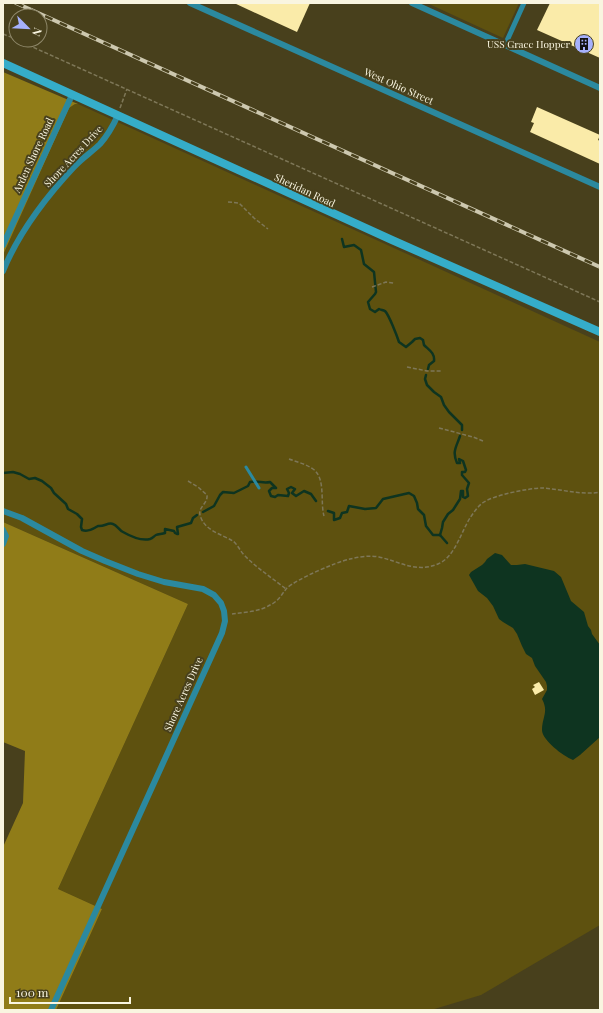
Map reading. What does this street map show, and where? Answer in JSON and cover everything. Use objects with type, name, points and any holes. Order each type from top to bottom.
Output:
[{"type":"main road","name":"Sheridan Road","points":[[3,63],[392,240],[600,332]]},
{"type":"street","name":"West Ohio Street","points":[[190,3],[600,187]]},
{"type":"street","points":[[412,3],[600,88]]},
{"type":"street","points":[[505,45],[524,3]]},
{"type":"street","name":"Arden Shore Road","points":[[3,246],[72,95]]},
{"type":"street","name":"Shore Acres Drive","points":[[3,271],[34,216],[67,174],[100,143],[112,129],[118,115]]},
{"type":"street","points":[[3,511],[22,518],[82,551],[138,574],[164,582],[204,589],[214,595],[221,603],[224,616]]},
{"type":"street","points":[[3,530],[6,536],[3,544]]},
{"type":"street","name":"Shore Acres Drive","points":[[51,1010],[222,633],[225,621],[224,616]]},
{"type":"lane","points":[[246,467],[259,488]]},
{"type":"path","points":[[35,48],[600,302]]},
{"type":"path","points":[[118,115],[120,105],[127,89]]},
{"type":"path","points":[[228,202],[239,203],[268,229]]},
{"type":"path","points":[[372,287],[386,282],[394,283]]},
{"type":"path","points":[[407,367],[427,371],[442,371]]},
{"type":"path","points":[[439,428],[473,437],[482,441]]},
{"type":"path","points":[[289,459],[313,469],[317,473],[320,479],[322,510],[324,516]]},
{"type":"path","points":[[188,481],[198,487],[207,496],[207,499],[200,510],[200,516],[206,525],[220,535],[234,542],[252,563],[286,589]]},
{"type":"path","points":[[224,616],[263,609],[277,600],[286,589],[305,578],[318,571],[358,557],[378,557],[419,568],[430,567],[440,563],[447,558],[453,550],[470,519],[478,508],[486,501],[496,497],[542,488],[588,494],[600,492]]},
{"type":"shaded area","points":[[427,3],[519,3],[503,38]]},
{"type":"shaded area","points":[[3,72],[78,104],[75,104],[69,108],[3,255]]},
{"type":"shaded area","points":[[75,104],[78,104],[600,342],[600,925],[481,995],[431,1010],[56,1010],[102,909],[58,889],[188,604],[3,522],[3,255],[69,108]]},
{"type":"shaded area","points":[[3,522],[188,604],[58,889],[102,909],[56,1010],[3,1010],[3,847],[23,803],[25,751],[3,742]]},
{"type":"shaded area","points":[[495,553],[502,555],[511,565],[525,564],[554,571],[561,577],[571,601],[584,612],[588,626],[600,645],[600,737],[573,760],[549,743],[543,734],[542,725],[545,708],[542,699],[547,690],[546,682],[535,666],[532,658],[526,654],[513,628],[499,619],[493,606],[487,598],[478,591],[469,575]]},
{"type":"building","points":[[234,3],[310,3],[297,32]]},
{"type":"building","name":"USS Grace Hopper","points":[[550,3],[600,3],[600,58],[537,30]]},
{"type":"building","points":[[537,107],[600,135],[598,140],[600,141],[600,164],[530,132],[534,123],[531,122]]},
{"type":"building","points":[[539,682],[544,690],[535,695],[532,689],[535,687],[533,685]]},
{"type":"waterway","points":[[342,239],[344,247],[354,245],[361,250],[364,264],[374,272],[376,292],[368,302],[370,309],[375,312],[379,309],[387,313],[399,342],[406,347],[415,339],[420,338],[423,340],[424,345],[434,356],[434,361],[429,365],[428,369]]},
{"type":"waterway","points":[[426,375],[425,379],[427,385],[441,397],[449,412],[462,425],[462,430]]},
{"type":"waterway","points":[[440,535],[443,522],[460,499],[461,491],[463,491],[463,497],[465,498],[468,496],[467,489],[469,483],[462,475],[462,472],[465,472],[466,470],[463,461],[459,459],[460,463],[457,463],[455,455],[455,450],[460,436]]},
{"type":"waterway","points":[[3,473],[13,472],[29,479],[35,478],[42,481],[66,504],[68,509],[82,519],[81,527],[84,531],[98,526],[111,524],[129,535],[140,539],[151,539],[157,535],[165,533],[165,529],[174,531],[178,534],[177,527],[191,523],[193,518],[197,515]]},
{"type":"waterway","points":[[203,512],[214,506],[223,492],[234,493],[248,486],[250,482],[270,482],[276,488],[272,488],[269,491],[271,496],[288,496],[289,493],[287,489],[291,487],[295,489],[292,493],[296,496],[304,491],[311,494],[316,501]]},
{"type":"waterway","points":[[328,511],[334,513],[334,520],[340,518],[342,513],[347,512],[349,506],[365,509],[376,508],[383,499],[409,493],[414,496],[418,509],[424,515],[426,526],[433,535],[440,535]]},
{"type":"waterway","points":[[440,535],[447,543]]},
{"type":"railway","points":[[16,3],[600,267]]},
{"type":"place","name":"USS Grace Hopper","points":[[584,44]]}]
